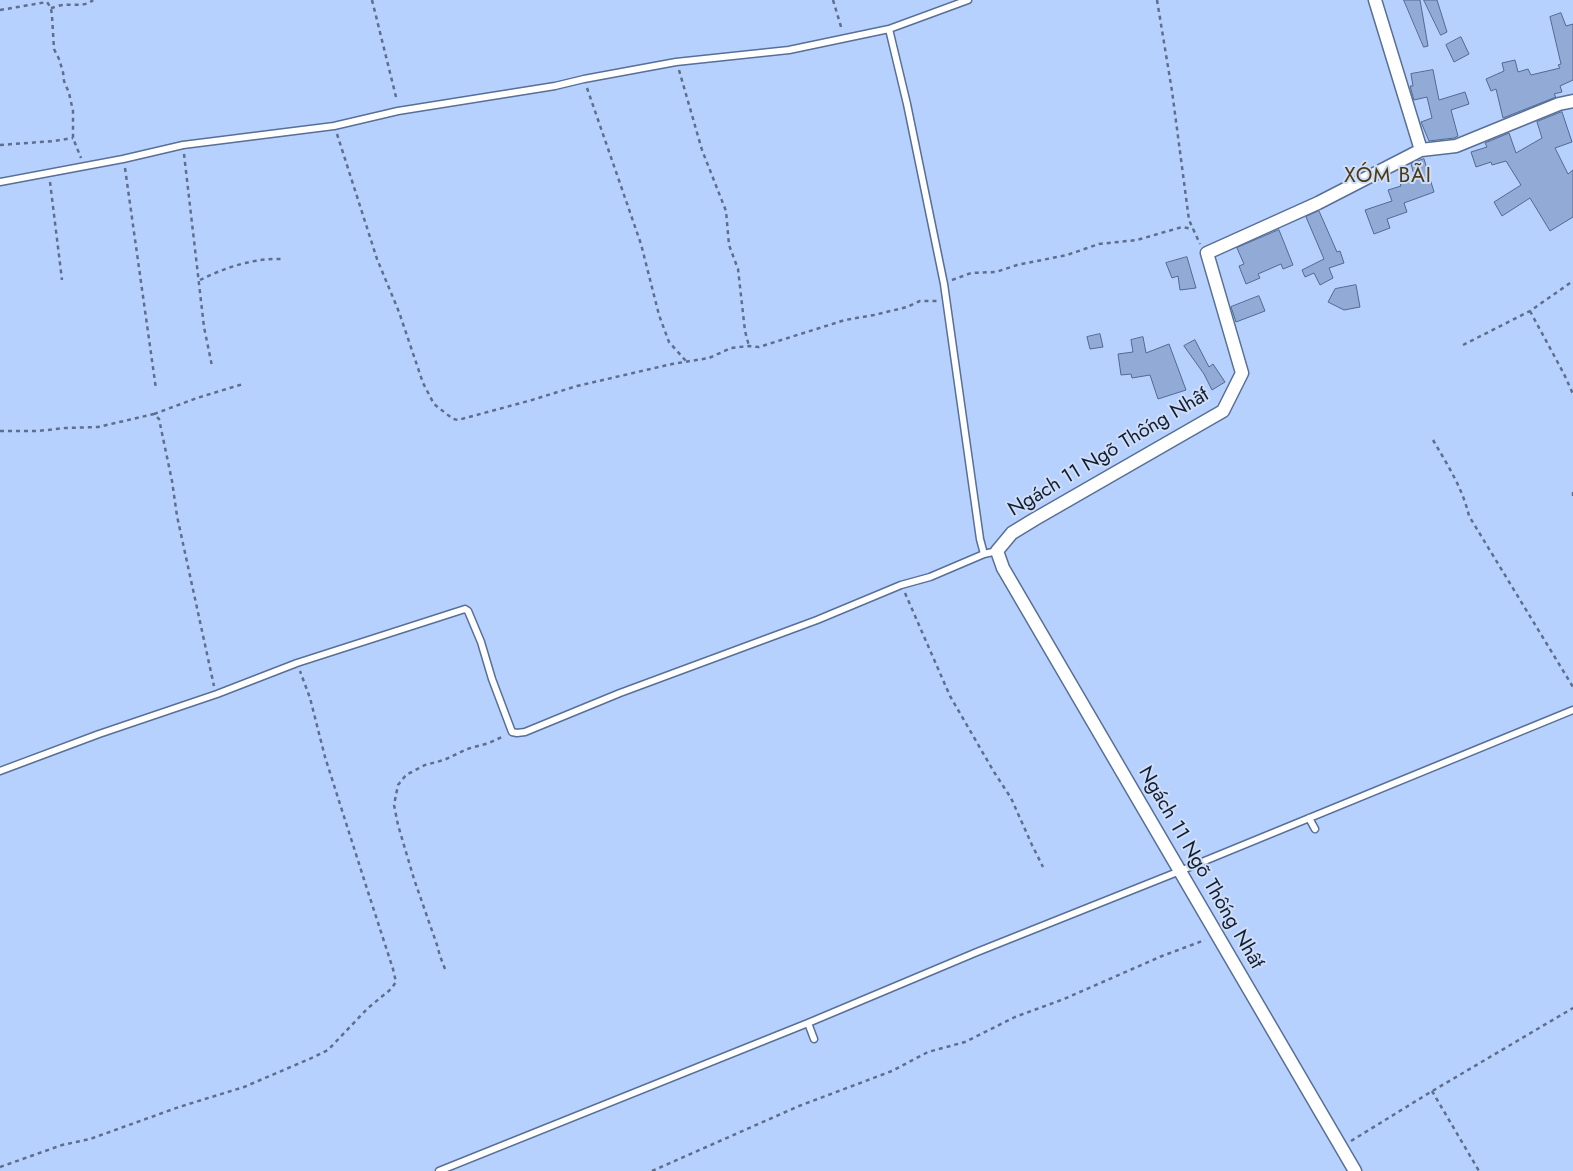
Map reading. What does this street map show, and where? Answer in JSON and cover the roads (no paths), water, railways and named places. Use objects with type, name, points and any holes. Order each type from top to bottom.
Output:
[{"type":"street","points":[[1375,0],[1421,150],[1456,146],[1559,104],[1573,101]]},
{"type":"street","name":"Ngách 11 Ngõ Thống Nhất","points":[[1356,1171],[1003,568],[997,551],[1012,533],[1223,411],[1242,373],[1206,253],[1318,203],[1421,150]]},
{"type":"lane","points":[[0,182],[123,159],[183,145],[334,126],[398,111],[556,86],[676,62],[789,50],[889,29],[968,0]]},
{"type":"lane","points":[[889,29],[907,104],[944,284],[980,539],[984,554]]},
{"type":"lane","points":[[0,771],[99,734],[217,694],[297,663],[466,609],[481,642],[492,679],[512,732],[525,732],[620,693],[817,620],[901,585],[930,577],[984,554],[997,551]]},
{"type":"lane","points":[[439,1171],[808,1023],[977,952],[1573,710]]},
{"type":"lane","points":[[1309,818],[1315,829]]},
{"type":"lane","points":[[808,1023],[814,1039]]},
{"type":"district","name":"XÓM BÃI","points":[[1388,177]]}]
